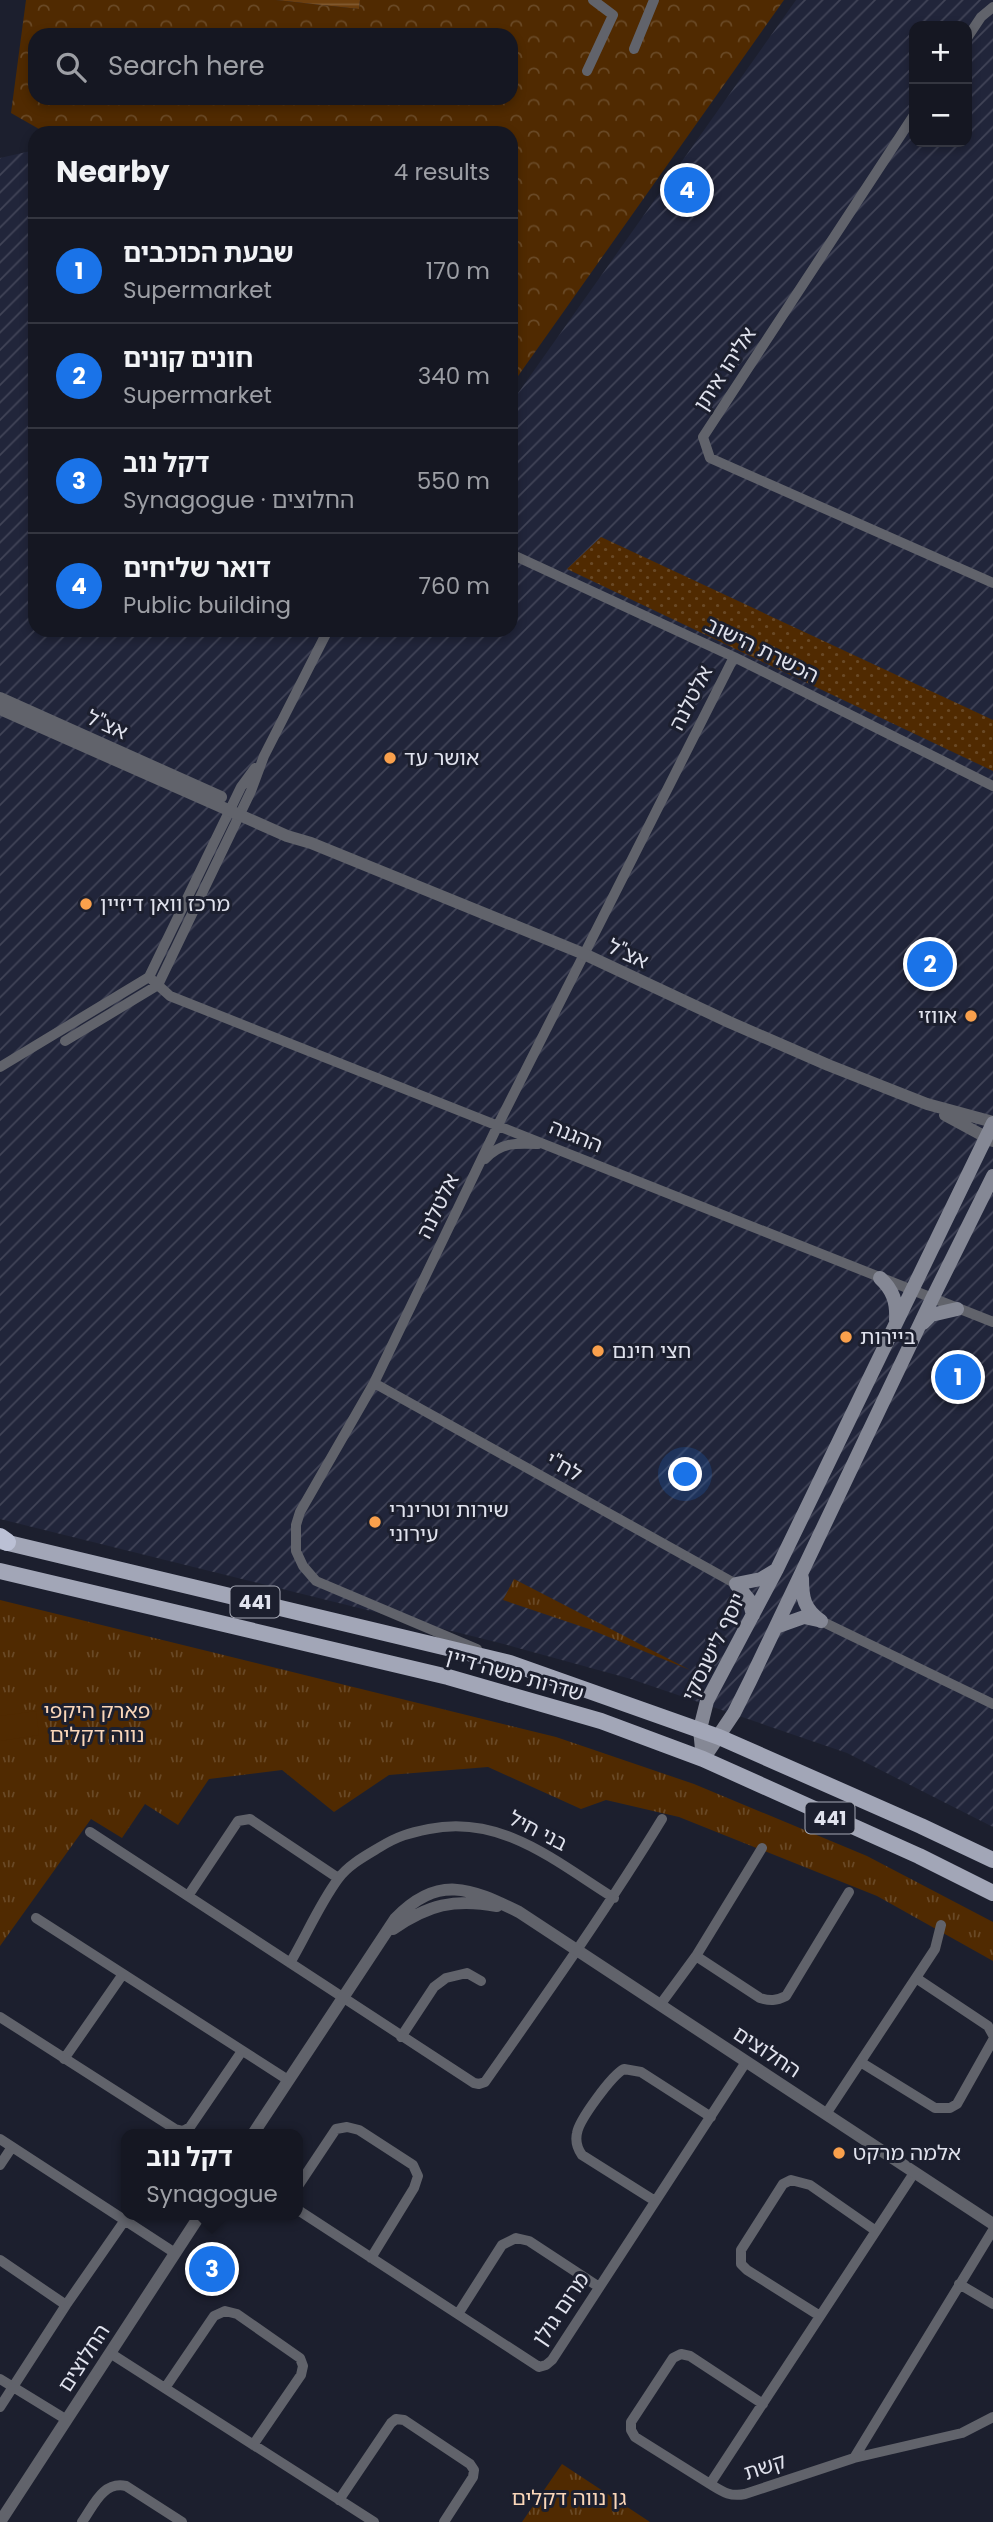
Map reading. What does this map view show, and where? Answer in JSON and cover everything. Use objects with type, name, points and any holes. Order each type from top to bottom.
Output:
[{"type":"main road","name":"יוסף לישנסקי","points":[[703,1759],[700,1729],[707,1701],[778,1569],[912,1292],[990,1139],[993,1123]]},
{"type":"main road","points":[[703,1759],[734,1713],[993,1176]]},
{"type":"main road","points":[[880,1278],[891,1288],[896,1301],[896,1325]]},
{"type":"main road","points":[[918,1329],[931,1315],[957,1309]]},
{"type":"main road","name":"שדרות משה דיין","points":[[2,1540],[510,1663],[700,1729],[921,1825],[993,1860]]},
{"type":"main road","points":[[752,1615],[749,1600],[736,1584],[761,1579],[778,1569]]},
{"type":"main road","name":"שדרות משה דיין","points":[[0,1571],[448,1677],[601,1721],[703,1759],[919,1856],[993,1893]]},
{"type":"main road","points":[[802,1575],[804,1604],[810,1613],[821,1621]]},
{"type":"main road","points":[[776,1627],[804,1618],[821,1621]]},
{"type":"street","points":[[587,71],[613,15],[593,0]]},
{"type":"street","points":[[634,49],[654,0]]},
{"type":"street","points":[[972,30],[981,17],[993,7]]},
{"type":"street","name":"אליהו איתן","points":[[909,123],[703,437],[710,458],[993,583]]},
{"type":"street","name":"הכשרת הישוב","points":[[518,557],[734,657],[993,786]]},
{"type":"street","points":[[62,1037],[149,977],[324,637]]},
{"type":"street","name":"אלטלנה","points":[[510,1663],[316,1581],[303,1566],[296,1551],[295,1539],[300,1512],[374,1383],[498,1125],[734,657]]},
{"type":"street","name":"אצ\"ל","points":[[0,698],[311,843],[584,954],[741,1028],[927,1104],[993,1123]]},
{"type":"street","name":"אצ\"ל","points":[[0,709],[237,809]]},
{"type":"street","points":[[0,1067],[158,985],[237,809]]},
{"type":"street","name":"ההגנה","points":[[149,977],[170,996],[993,1322]]},
{"type":"street","name":"אצ\"ל","points":[[927,1104],[990,1139]]},
{"type":"street","points":[[478,1167],[494,1150],[504,1145],[546,1144]]},
{"type":"street","name":"לח\"י","points":[[374,1383],[736,1584]]},
{"type":"street","points":[[821,1621],[993,1704]]},
{"type":"street","points":[[188,1896],[238,1821],[250,1819],[338,1878]]},
{"type":"street","points":[[90,1832],[401,2037],[474,2083],[480,2084],[485,2081],[578,1951],[662,1819]]},
{"type":"street","name":"בני חיל","points":[[290,1963],[338,1878],[357,1861],[399,1835],[450,1825],[503,1832],[525,1842],[614,1898]]},
{"type":"street","points":[[660,2005],[696,1956],[762,1848]]},
{"type":"street","points":[[696,1956],[760,1998],[778,2000],[786,1996],[849,1892]]},
{"type":"street","name":"החלוצים","points":[[256,2129],[377,1944],[409,1918],[434,1907],[450,1903],[484,1904],[519,1912],[993,2224]]},
{"type":"street","points":[[36,1918],[288,2080]]},
{"type":"street","points":[[826,2115],[935,1949],[941,1925]]},
{"type":"street","points":[[401,2037],[434,1987],[446,1978],[467,1973],[481,1981]]},
{"type":"street","points":[[64,2059],[123,1974]]},
{"type":"street","points":[[862,2063],[935,2108],[943,2109],[957,2104],[993,2038],[988,2026],[916,1978]]},
{"type":"street","points":[[0,2017],[175,2129]]},
{"type":"street","points":[[186,2129],[242,2051]]},
{"type":"street","name":"מרום גולן","points":[[303,2213],[539,2367],[546,2365],[552,2360],[747,2062]]},
{"type":"street","points":[[655,2201],[582,2155],[576,2147],[577,2131],[610,2080],[624,2069],[641,2072],[711,2117]]},
{"type":"street","points":[[303,2178],[336,2129],[347,2127],[359,2130],[413,2165],[418,2176],[414,2188],[371,2258]]},
{"type":"street","points":[[0,2139],[121,2217]]},
{"type":"street","points":[[0,2165],[12,2147]]},
{"type":"street","name":"קשת","points":[[914,2172],[710,2484],[726,2494],[745,2494],[854,2458],[962,2433],[993,2417]]},
{"type":"street","points":[[820,2316],[741,2264],[741,2250],[783,2184],[791,2180],[810,2185],[876,2231]]},
{"type":"street","points":[[0,2407],[125,2220],[175,2253]]},
{"type":"street","name":"החלוצים","points":[[3,2521],[197,2220]]},
{"type":"street","points":[[854,2458],[993,2230]]},
{"type":"street","points":[[458,2314],[502,2245],[516,2238],[529,2241],[599,2287]]},
{"type":"street","points":[[0,2260],[66,2305]]},
{"type":"street","points":[[959,2284],[993,2304]]},
{"type":"street","points":[[165,2388],[214,2316],[225,2311],[237,2314],[300,2358],[303,2366],[301,2375],[253,2445]]},
{"type":"street","points":[[110,2353],[374,2522]]},
{"type":"street","points":[[710,2484],[635,2437],[631,2430],[631,2422],[673,2358],[681,2354],[690,2356],[763,2404]]},
{"type":"street","points":[[0,2379],[66,2420]]},
{"type":"street","points":[[339,2500],[391,2423],[396,2419],[404,2420],[470,2464],[474,2470],[473,2477],[444,2522]]},
{"type":"street","points":[[82,2522],[107,2487],[116,2484],[126,2486],[182,2522]]},
{"type":"shaded area","points":[[276,0],[360,0],[359,9]]},
{"type":"shaded area","points":[[796,0],[993,0],[993,1827],[847,1753],[631,1679],[496,1642],[0,1519],[0,158],[28,152],[28,637],[518,637],[518,393]]},
{"type":"green space","points":[[26,0],[276,0],[359,9],[360,0],[784,0],[518,376],[518,126],[34,126],[11,113]]},
{"type":"green space","points":[[601,537],[993,720],[993,771],[567,569]]},
{"type":"green space","points":[[514,1579],[690,1670],[589,1629],[503,1600]]},
{"type":"green space","name":"פארק היקפי נווה דקלים","points":[[0,1600],[556,1737],[694,1784],[867,1856],[993,1922],[993,1961],[877,1896],[679,1817],[606,1800],[581,1809],[488,1767],[389,1775],[334,1812],[282,1770],[209,1779],[178,1825],[145,1804],[122,1838],[91,1819],[0,1946]]},
{"type":"green space","points":[[36,1711],[39,1735],[0,1741],[0,1716]]},
{"type":"green space","name":"גן נווה דקלים","points":[[562,2464],[650,2522],[522,2522]]},
{"type":"place","name":"דואר שליחים","points":[[687,190]]},
{"type":"place","name":"אושר עד","points":[[390,758]]},
{"type":"place","name":"מרכז וואן דיזיין","points":[[86,904]]},
{"type":"place","name":"חונים קונים","points":[[930,964]]},
{"type":"place","name":"אווזי","points":[[971,1016]]},
{"type":"place","name":"ביירות","points":[[846,1337]]},
{"type":"place","name":"חצי חינם","points":[[598,1351]]},
{"type":"place","name":"שבעת הכוכבים","points":[[958,1377]]},
{"type":"place","name":"שירות וטרינרי עירוני","points":[[375,1522]]},
{"type":"place","name":"אלמה מרקט","points":[[839,2153]]},
{"type":"place","name":"דקל נוב","points":[[212,2269]]}]
